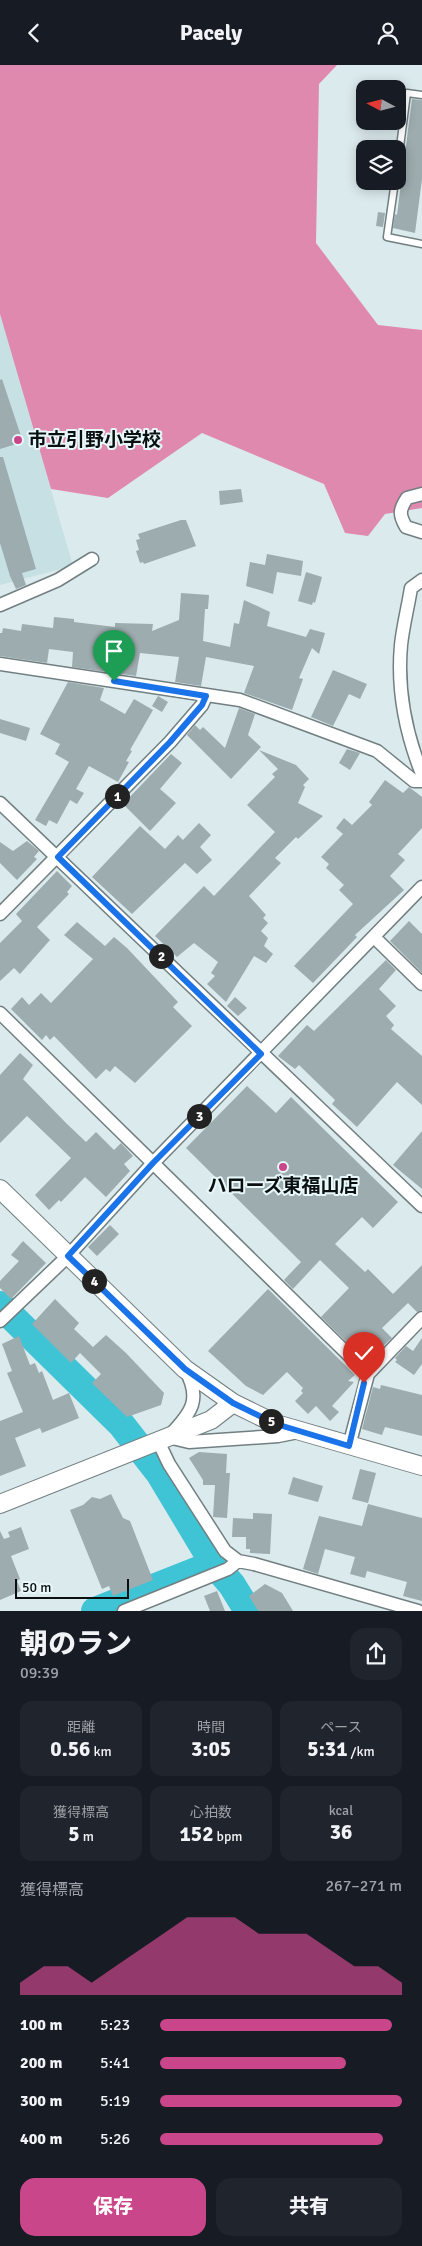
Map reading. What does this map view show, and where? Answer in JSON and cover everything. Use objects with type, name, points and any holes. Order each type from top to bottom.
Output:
[{"type":"street","points":[[422,494],[407,498],[400,509],[400,516],[406,527],[422,532]]},
{"type":"street","points":[[0,605],[58,580],[92,559]]},
{"type":"street","points":[[422,581],[411,588],[401,644],[400,675],[413,753],[422,774]]},
{"type":"street","points":[[0,664],[240,700],[340,735],[377,751],[414,781],[422,781]]},
{"type":"street","points":[[0,915],[170,742],[202,705],[206,696]]},
{"type":"street","points":[[0,803],[422,1206]]},
{"type":"street","points":[[1,1319],[68,1256],[153,1163],[375,938],[422,887]]},
{"type":"street","points":[[375,938],[422,984]]},
{"type":"street","points":[[0,1013],[368,1374]]},
{"type":"street","points":[[0,1189],[185,1369],[233,1403],[276,1424],[422,1466]]},
{"type":"street","points":[[349,1446],[368,1374],[422,1318]]},
{"type":"street","points":[[151,1444],[182,1422],[190,1410],[195,1397],[194,1385],[185,1369]]},
{"type":"street","points":[[0,1504],[211,1420],[233,1403]]},
{"type":"street","points":[[151,1444],[278,1435],[300,1431]]},
{"type":"street","points":[[151,1444],[169,1463],[233,1565]]},
{"type":"street","points":[[124,1611],[233,1565],[254,1564],[418,1611]]},
{"type":"lane","points":[[401,140],[407,93],[422,95]]},
{"type":"lane","points":[[394,190],[387,237],[422,244]]},
{"type":"shaded area","points":[[0,65],[337,65],[319,84],[316,243],[378,325],[422,330],[422,508],[385,514],[368,536],[345,533],[324,484],[202,433],[108,498],[51,489],[0,314]]},
{"type":"shaded area","name":"市立引野小学校","points":[[0,314],[73,566],[0,585]]},
{"type":"building","points":[[412,99],[422,100],[422,179],[415,233],[393,228],[400,190],[406,190],[406,145]]},
{"type":"building","points":[[378,212],[385,213],[383,227],[376,226]]},
{"type":"building","points":[[2,379],[23,442],[0,449],[0,380]]},
{"type":"building","points":[[0,457],[3,457],[36,569],[22,573],[26,585],[16,589],[0,543]]},
{"type":"building","points":[[241,489],[243,502],[220,505],[219,491]]},
{"type":"building","points":[[186,520],[196,546],[144,564],[143,562],[140,563],[136,551],[139,550],[136,540],[140,539],[138,534]]},
{"type":"building","points":[[267,554],[303,561],[301,576],[277,572],[273,594],[246,586],[250,562],[265,565]]},
{"type":"building","points":[[306,572],[322,577],[315,603],[313,602],[312,605],[298,601]]},
{"type":"building","points":[[181,593],[209,595],[208,609],[205,609],[203,641],[230,647],[234,623],[239,624],[244,600],[270,612],[267,626],[306,637],[310,629],[325,633],[319,654],[312,648],[299,678],[303,679],[292,710],[244,693],[254,666],[206,657],[201,686],[175,682],[179,657],[140,653],[136,676],[72,667],[73,652],[49,649],[47,663],[0,656],[0,633],[2,633],[3,628],[21,631],[22,624],[53,628],[54,617],[74,619],[74,622],[115,627],[115,623],[153,624],[152,631],[179,620]]},
{"type":"building","points":[[333,670],[367,684],[360,699],[349,694],[333,726],[311,717]]},
{"type":"building","points":[[68,682],[104,688],[100,700],[125,714],[134,699],[153,710],[130,750],[132,751],[126,761],[129,762],[118,782],[89,766],[76,789],[84,793],[77,804],[70,800],[57,824],[49,820],[46,826],[35,820],[69,762],[55,754],[60,744],[40,734]]},
{"type":"building","points":[[158,696],[168,702],[162,712],[152,706]]},
{"type":"building","points":[[239,708],[255,714],[248,735],[261,747],[231,779],[187,735],[195,725],[200,730],[203,727],[225,748]]},
{"type":"building","points":[[0,719],[30,728],[26,741],[0,733]]},
{"type":"building","points":[[347,749],[360,753],[350,770],[339,763]]},
{"type":"building","points":[[259,750],[296,765],[309,779],[303,785],[305,787],[298,803],[323,816],[298,839],[296,837],[275,858],[281,863],[249,896],[266,915],[263,918],[268,923],[261,931],[268,938],[264,946],[273,954],[266,963],[254,956],[226,1002],[207,984],[215,976],[211,973],[218,962],[194,943],[177,957],[155,936],[204,886],[214,896],[275,832],[247,805],[275,777],[272,774],[278,769]]},
{"type":"building","points":[[171,754],[182,763],[160,789],[176,803],[150,831],[123,804]]},
{"type":"building","points":[[385,780],[403,793],[409,787],[422,797],[422,828],[398,854],[405,860],[390,876],[404,890],[355,935],[357,937],[313,983],[294,966],[353,904],[339,890],[344,885],[326,868],[329,864],[321,857],[343,834],[336,828],[344,818],[352,825],[372,805],[369,802]]},
{"type":"building","points":[[199,823],[211,835],[200,847],[212,860],[197,874],[185,863],[132,914],[92,877],[140,826],[165,849],[178,835],[183,840]]},
{"type":"building","points":[[27,841],[39,851],[34,857],[37,859],[17,880],[0,863],[0,842],[13,851]]},
{"type":"building","points":[[57,871],[72,886],[67,892],[69,894],[37,927],[50,940],[20,974],[14,968],[0,981],[0,943],[22,921],[16,914]]},
{"type":"building","points":[[409,921],[422,934],[422,973],[390,941]]},
{"type":"building","points":[[77,922],[105,946],[114,937],[127,948],[178,1002],[173,1007],[192,1026],[135,1083],[115,1066],[110,1072],[106,1069],[96,1079],[54,1036],[50,1040],[46,1035],[42,1040],[11,1009],[22,997],[29,1005],[41,993],[51,1003],[93,959],[64,935]]},
{"type":"building","points":[[386,960],[396,970],[379,989],[396,1006],[386,1016],[394,1025],[391,1029],[422,1056],[422,1105],[397,1082],[357,1127],[332,1104],[335,1100],[299,1065],[295,1069],[278,1056],[307,1025],[314,1031]]},
{"type":"building","points":[[235,997],[247,1008],[238,1016],[227,1006]]},
{"type":"building","points":[[20,1053],[33,1065],[23,1079],[86,1142],[96,1132],[114,1150],[121,1143],[133,1156],[124,1164],[130,1171],[106,1197],[85,1177],[61,1202],[59,1200],[49,1210],[35,1195],[71,1158],[27,1116],[0,1143],[0,1075]]},
{"type":"building","name":"ハローズ東福山店","points":[[247,1086],[276,1113],[291,1097],[398,1202],[373,1228],[362,1217],[335,1244],[365,1272],[368,1269],[393,1294],[422,1265],[422,1310],[417,1312],[408,1303],[382,1328],[392,1338],[383,1346],[378,1341],[362,1357],[321,1317],[349,1288],[320,1260],[293,1289],[284,1280],[301,1262],[186,1148]]},
{"type":"building","points":[[422,1131],[422,1189],[393,1165]]},
{"type":"building","points":[[110,1225],[119,1234],[97,1256],[88,1247]]},
{"type":"building","points":[[23,1241],[46,1263],[11,1299],[0,1288],[0,1281],[19,1261],[11,1255]]},
{"type":"building","points":[[268,1289],[355,1375],[348,1381],[354,1382],[332,1406],[339,1412],[330,1421],[316,1406],[308,1414],[295,1401],[303,1393],[301,1391],[303,1388],[287,1372],[263,1395],[246,1386],[208,1351]]},
{"type":"building","points":[[55,1299],[79,1323],[74,1329],[93,1347],[106,1335],[126,1353],[164,1393],[161,1405],[127,1417],[92,1383],[101,1374],[80,1353],[71,1363],[32,1324]]},
{"type":"building","points":[[19,1336],[30,1365],[35,1363],[39,1373],[42,1371],[53,1400],[69,1393],[79,1418],[42,1433],[40,1428],[15,1438],[26,1466],[0,1476],[0,1421],[23,1412],[7,1373],[12,1371],[2,1344]]},
{"type":"building","points":[[422,1338],[422,1364],[414,1375],[395,1362],[397,1360],[395,1358],[406,1346],[413,1351]]},
{"type":"building","points":[[381,1385],[422,1395],[422,1436],[385,1427],[382,1435],[362,1429],[373,1387],[380,1389]]},
{"type":"building","points":[[199,1452],[227,1454],[226,1473],[230,1473],[227,1518],[213,1517],[215,1485],[203,1485],[203,1480],[189,1458]]},
{"type":"building","points":[[360,1469],[376,1473],[368,1503],[352,1499]]},
{"type":"building","points":[[293,1477],[323,1486],[318,1502],[288,1494]]},
{"type":"building","points":[[111,1494],[123,1518],[130,1521],[153,1580],[113,1596],[109,1586],[102,1589],[70,1510],[83,1505],[92,1497],[100,1499]]},
{"type":"building","points":[[368,1504],[422,1518],[422,1601],[403,1596],[407,1582],[367,1571],[365,1578],[350,1574],[355,1557],[325,1549],[318,1574],[303,1569],[319,1516],[362,1526]]},
{"type":"building","points":[[253,1513],[272,1514],[270,1554],[250,1553],[250,1549],[246,1549],[246,1537],[232,1537],[233,1518],[253,1519]]},
{"type":"building","points":[[21,1527],[29,1549],[11,1556],[20,1579],[17,1581],[21,1591],[0,1600],[0,1531],[4,1539],[10,1537],[8,1532]]},
{"type":"building","points":[[265,1584],[282,1593],[293,1611],[258,1611],[249,1596]]},
{"type":"building","points":[[217,1591],[225,1611],[210,1611],[204,1596]]},
{"type":"waterway","points":[[0,1305],[121,1424],[160,1474],[214,1564],[232,1585],[248,1611]]},
{"type":"waterway","points":[[95,1611],[214,1564]]},
{"type":"place","name":"市立引野小学校","points":[[18,440]]},
{"type":"place","name":"ハローズ東福山店","points":[[283,1167]]},
{"type":"route","points":[[114,681],[206,696],[202,705],[170,742],[58,857],[261,1054],[153,1163],[68,1256],[185,1369],[233,1403],[276,1424],[349,1446],[364,1383]]}]
